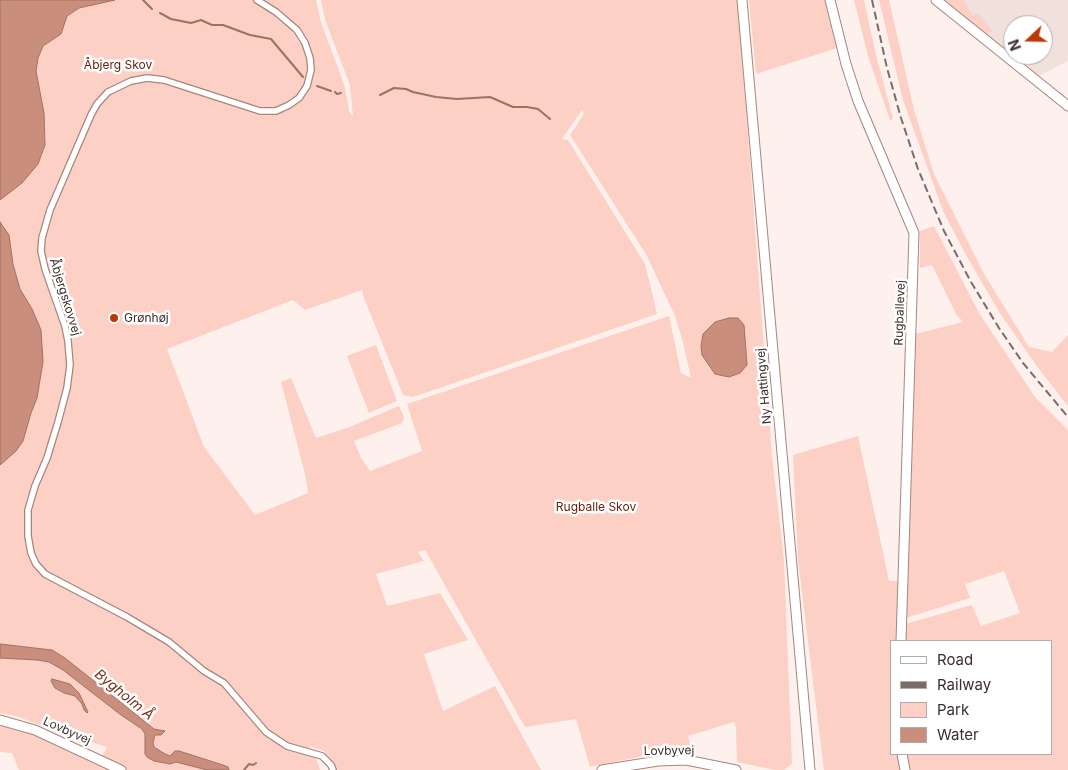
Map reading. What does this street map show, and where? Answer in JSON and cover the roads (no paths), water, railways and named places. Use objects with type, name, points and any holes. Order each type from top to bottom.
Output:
[{"type":"street","name":"Åbjergskovvej","points":[[257,0],[276,12],[297,30],[307,50],[310,70],[307,86],[299,98],[276,111],[260,111],[164,80],[147,78],[131,81],[108,92],[98,104],[50,210],[42,238],[42,251],[65,326],[70,365],[67,388],[58,422],[28,510],[28,536],[31,553],[36,564],[45,574],[169,642],[204,671],[224,683],[266,732],[287,746],[322,756],[331,764],[333,770]]},
{"type":"street","name":"Ny Hattingvej","points":[[742,0],[810,770]]},
{"type":"street","name":"Rugballevej","points":[[830,0],[843,54],[858,101],[914,234],[902,640]]},
{"type":"street","points":[[936,0],[1068,106]]},
{"type":"street","name":"Lovbyvej","points":[[0,720],[35,730],[121,770]]},
{"type":"street","points":[[902,755],[905,770]]},
{"type":"street","name":"Lovbyvej","points":[[602,770],[658,761],[686,760],[736,770]]},
{"type":"water","points":[[0,0],[115,0],[79,8],[67,16],[61,34],[43,46],[38,58],[36,71],[44,113],[45,145],[38,164],[22,183],[0,200]]},
{"type":"water","points":[[0,222],[9,235],[13,264],[20,289],[32,309],[41,330],[43,362],[37,398],[23,441],[16,451],[0,465]]},
{"type":"water","points":[[729,318],[738,318],[744,325],[747,365],[740,373],[729,377],[715,374],[702,355],[701,346],[703,334],[715,322]]},
{"type":"water","points":[[0,644],[52,650],[65,658],[154,729],[165,731],[161,735],[155,735],[154,747],[170,756],[175,751],[179,751],[223,765],[228,767],[229,770],[207,770],[176,762],[170,764],[154,761],[145,754],[145,734],[142,729],[63,670],[49,662],[0,658]]},
{"type":"water","points":[[52,679],[70,684],[79,693],[88,712],[84,710],[82,704],[75,696],[55,688],[51,681]]},
{"type":"waterway","points":[[143,0],[152,9]]},
{"type":"waterway","points":[[160,13],[171,19],[191,23],[201,20],[212,25],[223,25],[250,35],[271,39],[303,77]]},
{"type":"waterway","points":[[317,86],[331,91]]},
{"type":"waterway","points":[[380,95],[394,88],[406,89],[436,97],[457,99],[490,97],[513,107],[538,109],[550,119]]},
{"type":"waterway","points":[[335,92],[337,94],[341,93]]},
{"type":"waterway","points":[[244,770],[249,764],[253,765],[256,763]]},
{"type":"railway","points":[[872,0],[887,68],[901,118],[918,169],[944,231],[971,282],[999,328],[1023,363],[1068,417]]},
{"type":"place","name":"Grønhøj","points":[[114,318]]},
{"type":"park label","name":"Åbjerg Skov","points":[[118,65]]},
{"type":"park label","name":"Rugballe Skov","points":[[596,507]]},
{"type":"water label","name":"Bygholm Å","points":[[124,695]]}]
